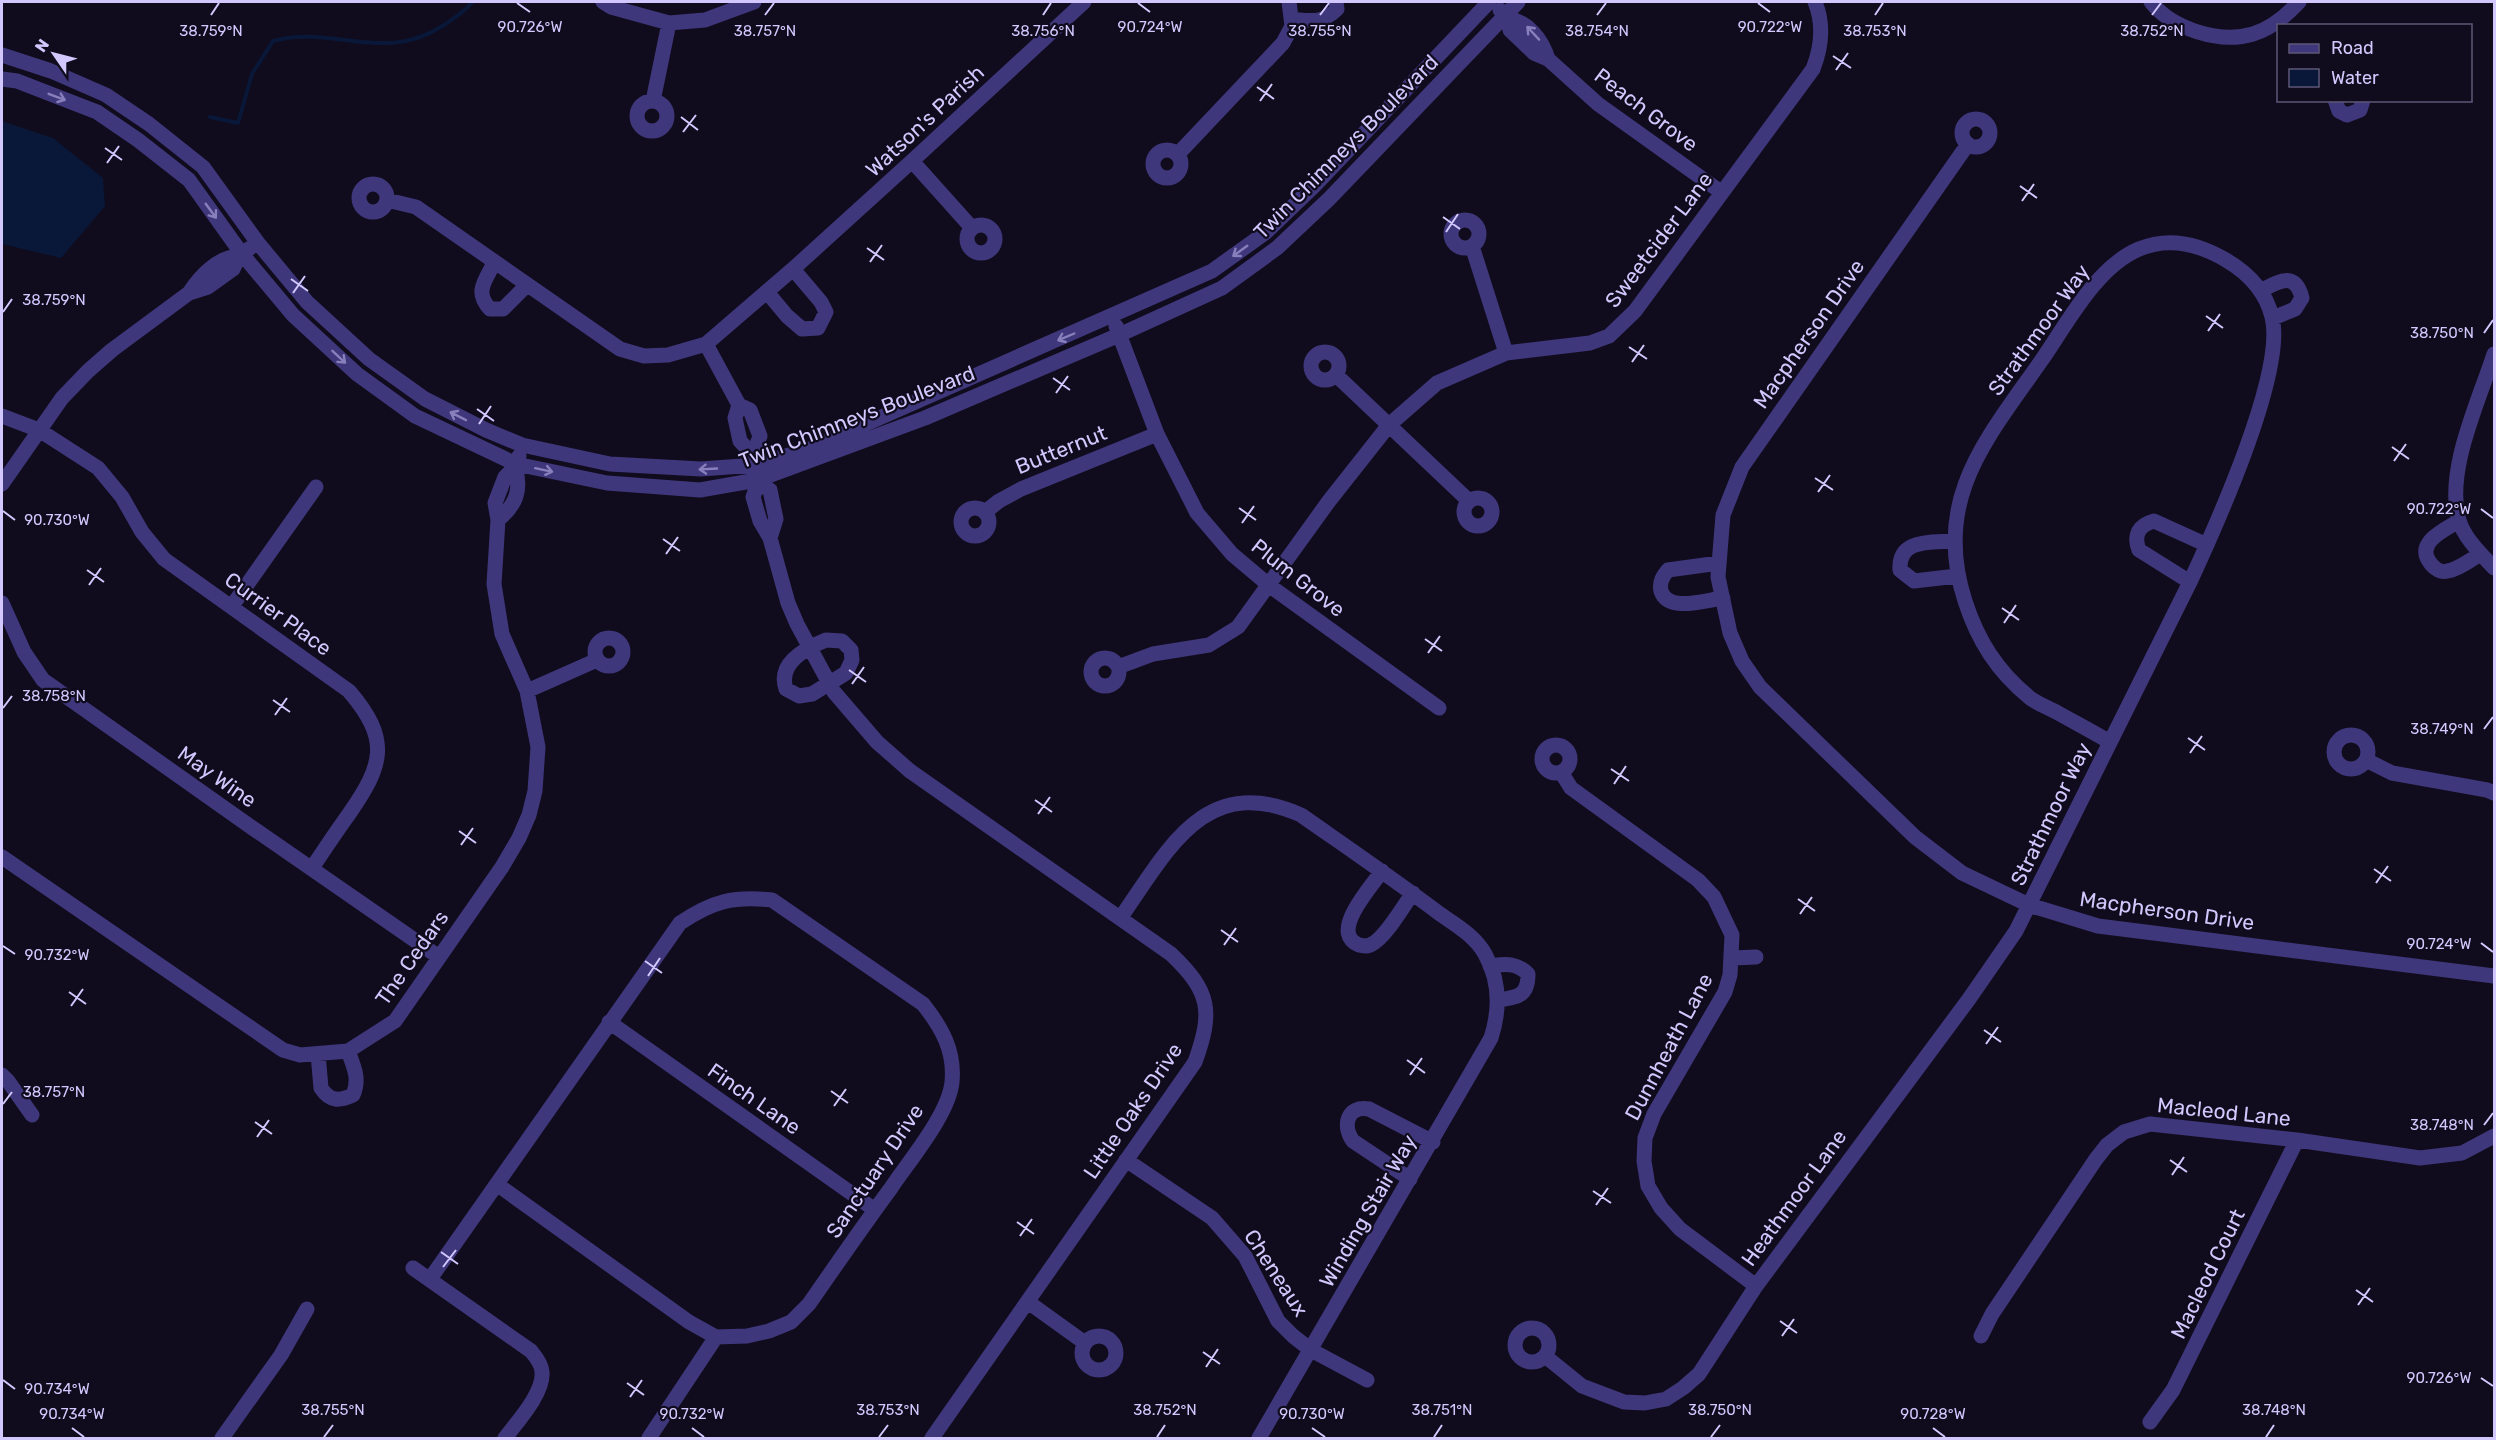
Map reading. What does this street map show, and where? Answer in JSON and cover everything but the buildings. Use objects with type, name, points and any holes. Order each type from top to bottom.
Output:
[{"type":"street","points":[[603,2],[611,7],[669,22],[705,20],[754,2]]},
{"type":"street","name":"Watson's Parish","points":[[387,200],[416,207],[620,349],[644,356],[668,355],[706,344],[793,269],[1084,2]]},
{"type":"street","points":[[1178,154],[1283,43],[1292,26],[1289,2]]},
{"type":"street","points":[[1291,19],[1311,21],[1327,19],[1337,9],[1336,2]]},
{"type":"street","name":"Peach Grove","points":[[1490,2],[1506,17],[1521,20],[1543,44],[1548,59],[1598,104],[1721,192]]},
{"type":"street","name":"Twin Chimneys Boulevard","points":[[2,55],[51,71],[106,94],[149,124],[203,167],[258,243],[307,302],[369,359],[425,399],[522,445],[610,464],[701,469],[809,449],[1212,271],[1265,233],[1316,185],[1490,2]]},
{"type":"street","name":"Twin Chimneys Boulevard","points":[[2,79],[16,81],[97,112],[138,140],[189,180],[240,255],[293,315],[357,374],[415,416],[516,466],[607,483],[680,490],[715,489],[758,482],[925,418],[1222,288],[1277,248],[1329,199],[1518,2]]},
{"type":"street","name":"Sweetcider Lane","points":[[1118,667],[1153,654],[1209,645],[1224,638],[1238,627],[1270,586],[1329,501],[1389,425],[1437,383],[1506,353],[1590,343],[1609,336],[1617,330],[1635,311],[1813,69],[1821,42],[1820,12],[1815,2]]},
{"type":"street","points":[[2151,2],[2158,11],[2188,28],[2218,37],[2254,34],[2277,26]]},
{"type":"street","points":[[2290,21],[2299,2]]},
{"type":"street","points":[[653,101],[669,22]]},
{"type":"street","points":[[2336,102],[2339,111],[2347,115],[2360,110],[2362,102]]},
{"type":"street","name":"Macpherson Drive","points":[[1968,144],[1742,467],[1722,515],[1718,577],[1730,633],[1742,660],[1760,687],[1916,837],[1962,873],[2029,905],[2098,926],[2494,976]]},
{"type":"street","points":[[912,161],[972,228]]},
{"type":"street","points":[[2,484],[62,398],[88,371],[112,350],[189,293],[197,280],[226,257],[240,255],[258,243]]},
{"type":"street","name":"Strathmoor Way","points":[[2029,905],[2190,582],[2207,545],[2233,482],[2262,398],[2274,352],[2273,318],[2260,291],[2243,270],[2192,243],[2161,243],[2139,249],[2100,276],[1985,441],[1962,488],[1954,526],[1957,576],[1980,640],[1998,667],[2032,699],[2110,742]]},
{"type":"street","points":[[1472,246],[1506,353]]},
{"type":"street","points":[[494,263],[481,291],[483,302],[490,309],[503,309],[527,285]]},
{"type":"street","points":[[767,292],[787,316],[802,329],[818,328],[826,312],[821,302],[793,269]]},
{"type":"street","points":[[2260,291],[2283,280],[2294,283],[2300,289],[2302,298],[2295,309],[2273,318]]},
{"type":"street","name":"Plum Grove","points":[[1112,317],[1157,434],[1197,513],[1232,554],[1270,586],[1439,708]]},
{"type":"street","name":"Little Oaks Drive","points":[[706,344],[739,405],[735,418],[740,441],[755,460],[758,482],[753,497],[760,521],[770,538],[788,603],[808,648],[828,683],[854,718],[910,771],[1171,954],[1192,974],[1206,1007],[1205,1034],[1195,1062],[932,1438]]},
{"type":"street","points":[[2494,354],[2461,454],[2454,491],[2459,521],[2466,535],[2494,568]]},
{"type":"street","points":[[1336,375],[1469,501]]},
{"type":"street","name":"Currier Place","points":[[2,416],[39,430],[98,468],[122,497],[142,532],[164,559],[349,691],[365,709],[375,731],[378,757],[369,784],[312,868]]},
{"type":"street","name":"Butternut","points":[[985,512],[1021,489],[1157,434]]},
{"type":"street","name":"The Cedars","points":[[2,857],[283,1050],[300,1055],[348,1051],[395,1021],[502,867],[529,815],[535,791],[538,747],[526,691],[502,634],[494,584],[498,520],[495,503],[505,477],[516,466],[522,445]]},
{"type":"street","points":[[232,606],[316,487]]},
{"type":"street","points":[[2190,582],[2139,550],[2136,542],[2138,530],[2145,523],[2154,521],[2207,545]]},
{"type":"street","points":[[2459,521],[2432,537],[2427,545],[2425,555],[2431,566],[2439,571],[2448,572],[2481,554]]},
{"type":"street","points":[[1954,541],[1912,545],[1903,551],[1899,560],[1900,570],[1914,581],[1957,576]]},
{"type":"street","points":[[1719,563],[1668,570],[1662,576],[1660,587],[1663,597],[1671,602],[1683,604],[1723,598]]},
{"type":"street","name":"May Wine","points":[[2,603],[24,652],[43,680],[439,957]]},
{"type":"street","points":[[826,640],[842,640],[851,650],[852,660],[846,673],[828,683],[812,694],[798,696],[786,689],[784,676],[798,654],[826,640]]},
{"type":"street","points":[[526,691],[597,660]]},
{"type":"street","points":[[2366,760],[2392,773],[2487,789],[2494,793]]},
{"type":"street","name":"Dunnheath Lane","points":[[1561,772],[1571,788],[1698,880],[1714,897],[1732,935],[1733,958],[1725,992],[1654,1114],[1645,1138],[1644,1161],[1648,1186],[1661,1208],[1680,1228],[1756,1286]]},
{"type":"street","name":"Winding Stair Way","points":[[1121,917],[1170,848],[1186,829],[1205,816],[1227,805],[1243,802],[1282,807],[1301,815],[1413,893],[1475,940],[1485,953],[1490,966],[1498,1000],[1497,1018],[1491,1038],[1433,1142],[1259,1438]]},
{"type":"street","points":[[1382,871],[1347,925],[1348,934],[1354,942],[1362,946],[1371,946],[1379,939],[1413,893]]},
{"type":"street","name":"Sanctuary Drive","points":[[430,1279],[680,922],[703,908],[724,900],[747,898],[772,900],[923,1004],[935,1018],[949,1045],[953,1063],[952,1086],[937,1122],[809,1304],[791,1322],[769,1331],[747,1336],[716,1337]]},
{"type":"street","name":"Heathmoor Lane","points":[[1545,1356],[1582,1386],[1624,1402],[1644,1403],[1666,1399],[1699,1374],[1756,1286],[1969,999],[2016,931],[2029,905]]},
{"type":"street","name":"Dunnheath Lane","points":[[1733,958],[1756,957]]},
{"type":"street","points":[[1490,966],[1508,963],[1521,966],[1528,974],[1528,985],[1524,992],[1514,998],[1498,1000]]},
{"type":"street","name":"Finch Lane","points":[[609,1022],[875,1210]]},
{"type":"street","points":[[318,1054],[321,1088],[333,1100],[342,1100],[353,1095],[357,1086],[356,1073],[348,1051]]},
{"type":"street","points":[[2,1075],[32,1115]]},
{"type":"street","points":[[1410,1179],[1353,1141],[1346,1132],[1347,1120],[1361,1108],[1369,1109],[1433,1142]]},
{"type":"street","name":"Macleod Lane","points":[[1981,1336],[1992,1314],[2096,1159],[2107,1145],[2124,1132],[2150,1124],[2297,1140],[2420,1158],[2462,1153],[2494,1136]]},
{"type":"street","name":"Macleod Court","points":[[2150,1422],[2173,1390],[2297,1140]]},
{"type":"street","name":"Cheneaux","points":[[1126,1160],[1212,1218],[1245,1256],[1278,1321],[1293,1336],[1311,1350],[1367,1380]]},
{"type":"street","points":[[498,1185],[689,1322],[716,1337],[649,1438]]},
{"type":"street","points":[[413,1268],[531,1352],[543,1372],[540,1389],[505,1438]]},
{"type":"street","points":[[1028,1302],[1085,1343]]},
{"type":"street","points":[[222,1438],[281,1354],[308,1309]]},
{"type":"water","points":[[2,121],[53,138],[103,178],[105,206],[61,258],[2,244]]},
{"type":"waterway","points":[[210,117],[238,123],[252,74],[273,41],[295,37],[317,37],[358,42],[400,42],[422,36],[444,25],[463,12],[472,2]]}]
